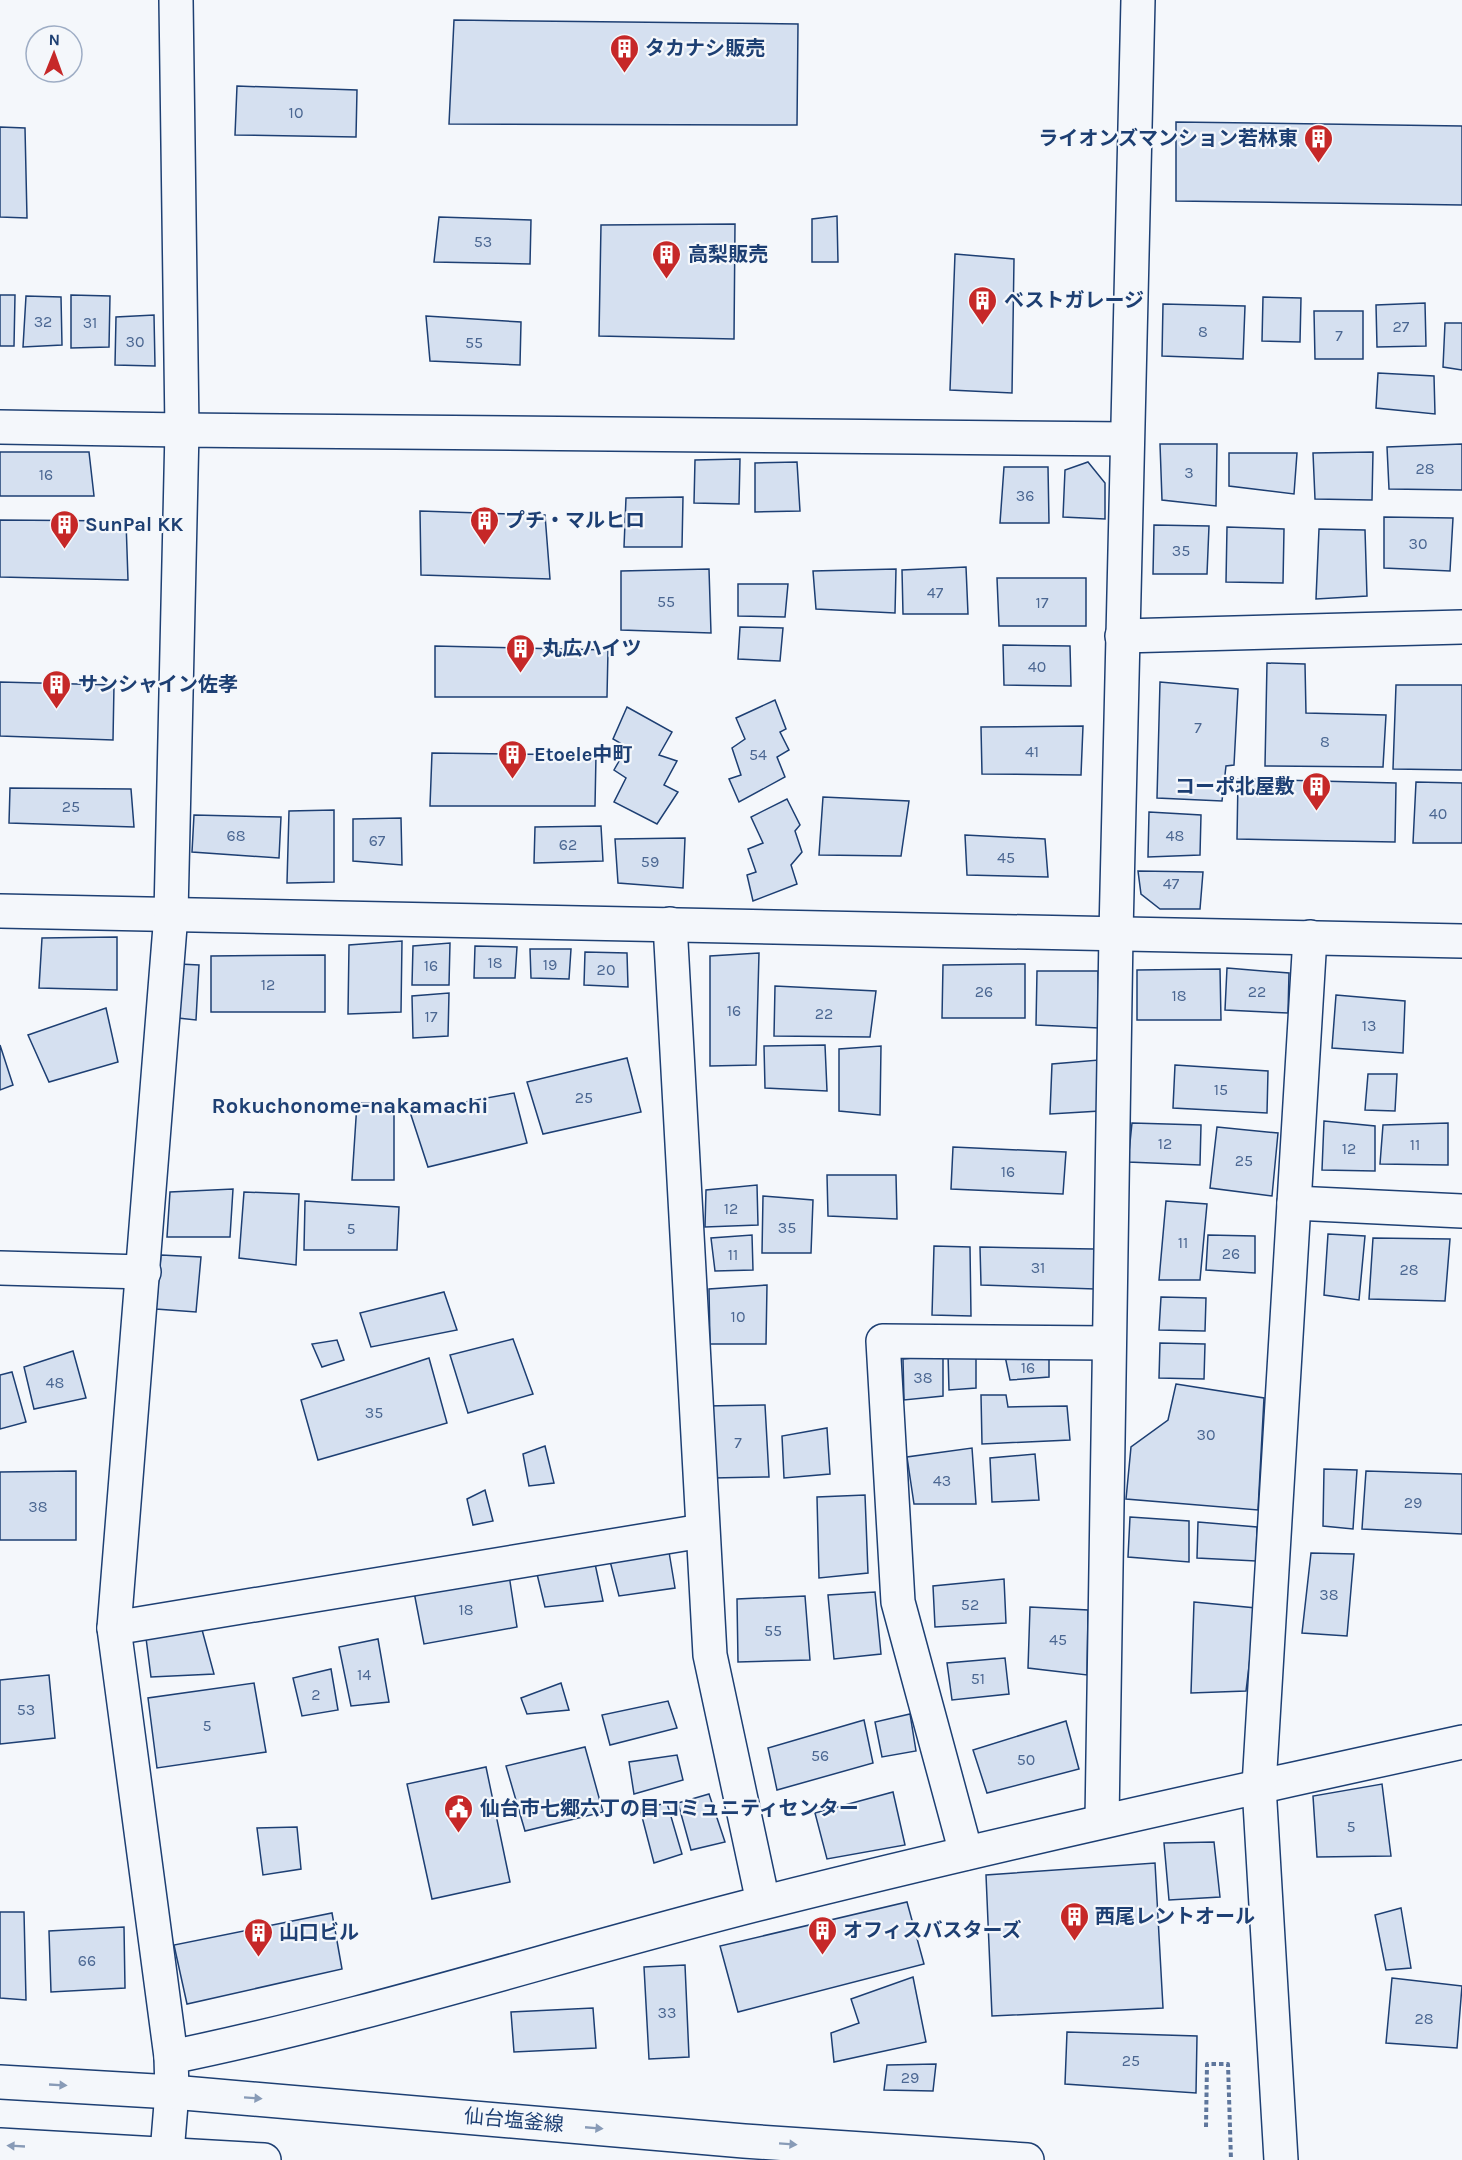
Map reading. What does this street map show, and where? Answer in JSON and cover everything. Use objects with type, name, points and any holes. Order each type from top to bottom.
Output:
[{"type":"street","points":[[167,2153],[172,2092],[171,2057],[114,1628],[171,914],[182,429],[176,0]]},
{"type":"street","points":[[1102,1821],[1116,933],[1138,0]]},
{"type":"street","points":[[0,427],[1127,439]]},
{"type":"street","points":[[1122,636],[1462,627]]},
{"type":"street","points":[[0,911],[1462,941]]},
{"type":"street","points":[[670,924],[710,1655],[764,1902]]},
{"type":"street","points":[[1281,2160],[1259,1786],[1310,937]]},
{"type":"street","points":[[1294,1203],[1462,1211]]},
{"type":"street","points":[[0,1268],[144,1272]]},
{"type":"street","points":[[966,1853],[898,1602],[883,1341],[1110,1343]]},
{"type":"street","points":[[114,1628],[702,1531]]},
{"type":"street","points":[[171,2057],[271,2036],[764,1902],[1102,1821],[1462,1742]]},
{"type":"street","name":"仙台塩釜線","points":[[0,2082],[172,2092],[744,2141],[1027,2160]]},
{"type":"street","points":[[0,2145],[264,2160]]},
{"type":"path","points":[[1206,2127],[1207,2064],[1228,2064],[1231,2160]]},
{"type":"building","name":"タカナシ販売","points":[[454,20],[798,24],[797,125],[449,124]]},
{"type":"building","points":[[237,86],[357,90],[356,137],[235,135]]},
{"type":"building","name":"ライオンズマンション若林東","points":[[1176,122],[1462,126],[1462,205],[1176,201]]},
{"type":"building","points":[[0,127],[25,128],[27,218],[0,217]]},
{"type":"building","points":[[837,216],[838,262],[812,262],[812,219]]},
{"type":"building","points":[[439,217],[531,220],[530,264],[434,262]]},
{"type":"building","name":"高梨販売","points":[[735,224],[734,339],[599,336],[601,225]]},
{"type":"building","name":"ベストガレージ","points":[[955,254],[1014,259],[1012,393],[950,390]]},
{"type":"building","points":[[0,295],[15,295],[14,346],[0,346]]},
{"type":"building","points":[[71,295],[110,296],[109,347],[71,348]]},
{"type":"building","points":[[26,296],[61,297],[62,345],[23,347]]},
{"type":"building","points":[[1263,297],[1301,298],[1300,342],[1262,341]]},
{"type":"building","points":[[1425,303],[1426,346],[1377,347],[1376,305]]},
{"type":"building","points":[[1163,304],[1245,306],[1243,359],[1162,356]]},
{"type":"building","points":[[1314,311],[1363,311],[1363,359],[1315,359]]},
{"type":"building","points":[[154,315],[155,366],[115,365],[116,317]]},
{"type":"building","points":[[426,316],[521,322],[520,365],[430,361]]},
{"type":"building","points":[[1445,323],[1462,323],[1462,370],[1443,367]]},
{"type":"building","points":[[1378,373],[1434,376],[1435,414],[1376,408]]},
{"type":"building","points":[[1160,444],[1217,444],[1216,506],[1162,500]]},
{"type":"building","points":[[1462,444],[1462,490],[1389,489],[1387,447]]},
{"type":"building","points":[[0,452],[89,452],[94,496],[0,496]]},
{"type":"building","points":[[1373,452],[1372,500],[1315,499],[1313,453]]},
{"type":"building","points":[[1229,453],[1297,453],[1294,494],[1229,486]]},
{"type":"building","points":[[740,459],[739,504],[694,503],[695,460]]},
{"type":"building","points":[[797,462],[800,511],[755,512],[755,463]]},
{"type":"building","points":[[1088,462],[1105,483],[1105,519],[1063,517],[1065,470]]},
{"type":"building","points":[[1004,467],[1048,467],[1049,523],[1000,523]]},
{"type":"building","points":[[683,497],[682,547],[624,547],[626,498]]},
{"type":"building","name":"プチ・マルヒロ","points":[[420,511],[545,515],[550,579],[421,575]]},
{"type":"building","points":[[1384,517],[1453,518],[1450,571],[1384,568]]},
{"type":"building","name":"SunPal KK","points":[[0,520],[126,521],[128,580],[0,577]]},
{"type":"building","points":[[1154,525],[1209,526],[1207,574],[1153,574]]},
{"type":"building","points":[[1227,527],[1284,529],[1283,583],[1226,582]]},
{"type":"building","points":[[1319,529],[1365,530],[1367,596],[1316,599]]},
{"type":"building","points":[[966,567],[968,614],[903,614],[902,570]]},
{"type":"building","points":[[709,569],[711,633],[621,630],[621,571]]},
{"type":"building","points":[[896,569],[895,613],[816,609],[813,571]]},
{"type":"building","points":[[997,578],[1086,578],[1086,626],[999,626]]},
{"type":"building","points":[[738,584],[788,584],[785,617],[738,616]]},
{"type":"building","points":[[740,627],[783,628],[780,661],[738,659]]},
{"type":"building","points":[[1003,645],[1070,646],[1071,686],[1004,685]]},
{"type":"building","name":"丸広ハイツ","points":[[435,646],[608,650],[607,697],[435,697]]},
{"type":"building","points":[[1267,663],[1305,664],[1306,713],[1386,715],[1383,767],[1265,766]]},
{"type":"building","name":"サンシャイン佐孝","points":[[0,682],[114,685],[113,740],[0,736]]},
{"type":"building","points":[[1160,682],[1238,689],[1234,765],[1226,766],[1222,801],[1157,798]]},
{"type":"building","points":[[1396,685],[1462,685],[1462,770],[1393,769]]},
{"type":"building","points":[[775,700],[786,729],[780,732],[789,750],[777,757],[785,777],[739,802],[729,779],[741,775],[732,748],[745,739],[736,718]]},
{"type":"building","points":[[627,707],[672,732],[659,755],[677,761],[664,785],[678,792],[657,824],[614,802],[626,778],[614,770],[627,747],[613,739]]},
{"type":"building","points":[[1083,726],[1081,775],[982,774],[981,727]]},
{"type":"building","name":"Etoele中町","points":[[432,753],[596,755],[595,806],[430,806]]},
{"type":"building","name":"コーポ北屋敷","points":[[1238,779],[1396,783],[1395,842],[1237,839]]},
{"type":"building","points":[[1416,782],[1462,783],[1462,843],[1413,843]]},
{"type":"building","points":[[10,788],[131,789],[134,827],[9,823]]},
{"type":"building","points":[[823,797],[909,801],[901,856],[819,855]]},
{"type":"building","points":[[787,799],[800,825],[795,831],[802,852],[791,865],[797,884],[753,901],[747,875],[756,872],[748,849],[763,843],[751,817]]},
{"type":"building","points":[[334,810],[334,882],[287,883],[289,811]]},
{"type":"building","points":[[1149,812],[1201,815],[1200,855],[1148,857]]},
{"type":"building","points":[[194,815],[281,817],[279,858],[192,852]]},
{"type":"building","points":[[401,818],[402,865],[353,861],[353,819]]},
{"type":"building","points":[[601,826],[603,861],[534,863],[535,827]]},
{"type":"building","points":[[965,835],[1045,839],[1048,877],[967,875]]},
{"type":"building","points":[[685,838],[683,888],[618,883],[615,839]]},
{"type":"building","points":[[1138,871],[1203,872],[1200,909],[1160,909],[1141,894]]},
{"type":"building","points":[[117,937],[117,990],[39,988],[42,938]]},
{"type":"building","points":[[402,941],[401,1012],[348,1014],[349,945]]},
{"type":"building","points":[[450,943],[449,985],[412,985],[413,946]]},
{"type":"building","points":[[475,946],[517,947],[515,978],[474,978]]},
{"type":"building","points":[[530,949],[571,949],[569,979],[531,978]]},
{"type":"building","points":[[585,952],[627,953],[628,987],[584,985]]},
{"type":"building","points":[[759,953],[756,1065],[710,1066],[710,956]]},
{"type":"building","points":[[325,955],[325,1012],[211,1012],[211,956]]},
{"type":"building","points":[[179,964],[199,965],[196,1020],[178,1018]]},
{"type":"building","points":[[1025,964],[1025,1018],[942,1018],[943,965]]},
{"type":"building","points":[[1227,968],[1289,973],[1288,1013],[1225,1010]]},
{"type":"building","points":[[1220,969],[1221,1020],[1137,1020],[1137,970]]},
{"type":"building","points":[[1037,971],[1098,971],[1099,1028],[1036,1025]]},
{"type":"building","points":[[775,986],[876,991],[870,1037],[774,1036]]},
{"type":"building","points":[[449,993],[448,1036],[413,1038],[412,996]]},
{"type":"building","points":[[1336,995],[1405,1001],[1403,1053],[1332,1048]]},
{"type":"building","points":[[106,1008],[118,1062],[49,1082],[28,1035]]},
{"type":"building","points":[[0,1045],[13,1085],[0,1090]]},
{"type":"building","points":[[825,1045],[827,1091],[765,1088],[764,1046]]},
{"type":"building","points":[[881,1046],[880,1115],[839,1111],[839,1049]]},
{"type":"building","points":[[627,1058],[641,1112],[543,1134],[527,1082]]},
{"type":"building","points":[[1099,1060],[1100,1111],[1050,1114],[1052,1064]]},
{"type":"building","points":[[1175,1065],[1268,1071],[1267,1113],[1173,1108]]},
{"type":"building","points":[[1368,1074],[1397,1074],[1395,1111],[1365,1110]]},
{"type":"building","points":[[514,1093],[527,1143],[428,1167],[410,1112]]},
{"type":"building","points":[[357,1103],[394,1103],[394,1180],[352,1180]]},
{"type":"building","points":[[1324,1121],[1375,1126],[1375,1171],[1322,1170]]},
{"type":"building","points":[[1132,1123],[1201,1125],[1200,1165],[1128,1162]]},
{"type":"building","points":[[1448,1123],[1448,1165],[1380,1164],[1383,1125]]},
{"type":"building","points":[[1217,1127],[1278,1133],[1272,1196],[1210,1188]]},
{"type":"building","points":[[953,1147],[1066,1152],[1063,1194],[951,1189]]},
{"type":"building","points":[[827,1175],[896,1175],[897,1219],[828,1216]]},
{"type":"building","points":[[757,1185],[758,1225],[705,1227],[706,1190]]},
{"type":"building","points":[[233,1189],[230,1237],[167,1237],[170,1192]]},
{"type":"building","points":[[244,1192],[299,1194],[296,1265],[239,1258]]},
{"type":"building","points":[[763,1196],[813,1200],[811,1253],[762,1253]]},
{"type":"building","points":[[305,1201],[399,1207],[397,1250],[304,1250]]},
{"type":"building","points":[[1166,1201],[1207,1204],[1200,1280],[1159,1280]]},
{"type":"building","points":[[1328,1234],[1365,1236],[1359,1300],[1324,1295]]},
{"type":"building","points":[[752,1235],[753,1270],[715,1271],[711,1238]]},
{"type":"building","points":[[1208,1235],[1255,1236],[1255,1273],[1206,1270]]},
{"type":"building","points":[[1373,1238],[1450,1239],[1445,1301],[1369,1299]]},
{"type":"building","points":[[934,1246],[970,1247],[971,1316],[932,1315]]},
{"type":"building","points":[[980,1247],[1094,1249],[1095,1289],[981,1285]]},
{"type":"building","points":[[161,1255],[201,1257],[196,1312],[156,1309]]},
{"type":"building","points":[[767,1285],[766,1344],[710,1344],[709,1289]]},
{"type":"building","points":[[444,1292],[457,1330],[371,1347],[360,1313]]},
{"type":"building","points":[[1161,1297],[1206,1298],[1205,1331],[1159,1330]]},
{"type":"building","points":[[513,1339],[533,1394],[468,1413],[450,1355]]},
{"type":"building","points":[[337,1340],[344,1360],[322,1367],[312,1344]]},
{"type":"building","points":[[1160,1343],[1205,1344],[1204,1379],[1159,1378]]},
{"type":"building","points":[[73,1351],[86,1398],[34,1409],[24,1367]]},
{"type":"building","points":[[948,1354],[976,1354],[976,1388],[949,1390]]},
{"type":"building","points":[[943,1355],[943,1396],[904,1400],[903,1359]]},
{"type":"building","points":[[1005,1356],[1049,1357],[1049,1377],[1010,1380]]},
{"type":"building","points":[[429,1358],[447,1423],[318,1460],[301,1400]]},
{"type":"building","points":[[12,1372],[26,1422],[0,1429],[0,1375]]},
{"type":"building","points":[[1176,1384],[1264,1398],[1258,1510],[1126,1499],[1131,1447],[1168,1420]]},
{"type":"building","points":[[981,1395],[1006,1395],[1008,1407],[1067,1406],[1070,1440],[982,1444]]},
{"type":"building","points":[[765,1405],[769,1477],[712,1478],[706,1406]]},
{"type":"building","points":[[827,1428],[830,1474],[784,1478],[782,1436]]},
{"type":"building","points":[[545,1446],[554,1483],[529,1486],[523,1454]]},
{"type":"building","points":[[972,1448],[976,1504],[914,1504],[907,1457]]},
{"type":"building","points":[[1035,1454],[1039,1500],[992,1502],[990,1458]]},
{"type":"building","points":[[1324,1469],[1357,1470],[1353,1529],[1323,1526]]},
{"type":"building","points":[[76,1471],[76,1540],[0,1540],[0,1472]]},
{"type":"building","points":[[1366,1471],[1462,1474],[1462,1534],[1362,1529]]},
{"type":"building","points":[[485,1490],[493,1521],[473,1525],[467,1499]]},
{"type":"building","points":[[865,1495],[868,1573],[819,1578],[817,1497]]},
{"type":"building","points":[[1130,1517],[1189,1521],[1189,1562],[1128,1557]]},
{"type":"building","points":[[1198,1522],[1257,1527],[1256,1561],[1197,1558]]},
{"type":"building","points":[[668,1546],[675,1588],[619,1596],[610,1561]]},
{"type":"building","points":[[1311,1553],[1354,1554],[1347,1636],[1302,1633]]},
{"type":"building","points":[[594,1559],[603,1601],[545,1607],[537,1574]]},
{"type":"building","points":[[509,1575],[517,1627],[424,1644],[414,1592]]},
{"type":"building","points":[[1004,1579],[1006,1623],[935,1627],[933,1586]]},
{"type":"building","points":[[875,1592],[881,1654],[834,1659],[828,1595]]},
{"type":"building","points":[[805,1596],[810,1660],[738,1662],[737,1599]]},
{"type":"building","points":[[1194,1602],[1256,1608],[1246,1691],[1191,1693]]},
{"type":"building","points":[[1030,1607],[1088,1610],[1087,1675],[1028,1668]]},
{"type":"building","points":[[201,1626],[214,1674],[151,1677],[146,1638]]},
{"type":"building","points":[[378,1639],[389,1702],[351,1706],[339,1647]]},
{"type":"building","points":[[1005,1658],[1009,1694],[952,1700],[947,1663]]},
{"type":"building","points":[[331,1669],[338,1710],[302,1716],[293,1678]]},
{"type":"building","points":[[49,1675],[55,1738],[0,1744],[0,1680]]},
{"type":"building","points":[[254,1683],[266,1752],[157,1768],[148,1698]]},
{"type":"building","points":[[561,1683],[569,1710],[527,1714],[521,1698]]},
{"type":"building","points":[[668,1701],[677,1728],[610,1745],[602,1715]]},
{"type":"building","points":[[910,1714],[916,1751],[882,1757],[875,1722]]},
{"type":"building","points":[[864,1720],[873,1763],[777,1790],[768,1748]]},
{"type":"building","points":[[1066,1721],[1079,1769],[987,1793],[973,1750]]},
{"type":"building","points":[[585,1747],[603,1812],[525,1831],[506,1766]]},
{"type":"building","points":[[677,1755],[683,1780],[634,1794],[629,1762]]},
{"type":"building","name":"仙台市七郷六丁の目コミュニティセンター","points":[[486,1767],[510,1882],[432,1899],[407,1784]]},
{"type":"building","points":[[1382,1784],[1391,1856],[1317,1857],[1313,1796]]},
{"type":"building","points":[[893,1792],[905,1845],[827,1859],[815,1813]]},
{"type":"building","points":[[709,1794],[725,1842],[691,1850],[678,1803]]},
{"type":"building","points":[[667,1803],[682,1854],[654,1863],[640,1809]]},
{"type":"building","points":[[297,1827],[301,1869],[263,1875],[257,1828]]},
{"type":"building","points":[[1214,1842],[1220,1897],[1169,1900],[1164,1843]]},
{"type":"building","name":"西尾レントオール","points":[[1155,1863],[1163,2008],[992,2016],[986,1875]]},
{"type":"building","name":"オフィスバスターズ","points":[[907,1902],[924,1964],[738,2012],[720,1946]]},
{"type":"building","points":[[1401,1908],[1411,1968],[1386,1970],[1375,1915]]},
{"type":"building","points":[[0,1912],[24,1912],[26,2000],[0,1998]]},
{"type":"building","name":"山口ビル","points":[[332,1913],[342,1969],[187,2004],[174,1945]]},
{"type":"building","points":[[124,1927],[125,1988],[51,1992],[49,1931]]},
{"type":"building","points":[[685,1965],[689,2057],[649,2059],[644,1967]]},
{"type":"building","points":[[913,1977],[926,2042],[834,2062],[831,2033],[859,2023],[851,1999]]},
{"type":"building","points":[[1392,1978],[1462,1986],[1457,2048],[1386,2043]]},
{"type":"building","points":[[593,2008],[596,2048],[514,2052],[511,2012]]},
{"type":"building","points":[[1067,2032],[1197,2036],[1196,2093],[1065,2084]]},
{"type":"building","points":[[936,2064],[933,2091],[884,2090],[887,2065]]},
{"type":"place","name":"タカナシ販売","points":[[624,74]]},
{"type":"place","name":"ライオンズマンション若林東","points":[[1319,164]]},
{"type":"place","name":"高梨販売","points":[[667,280]]},
{"type":"place","name":"ベストガレージ","points":[[983,326]]},
{"type":"place","name":"プチ・マルヒロ","points":[[484,546]]},
{"type":"place","name":"SunPal KK","points":[[64,550]]},
{"type":"place","name":"丸広ハイツ","points":[[521,674]]},
{"type":"place","name":"サンシャイン佐孝","points":[[57,710]]},
{"type":"place","name":"Etoele中町","points":[[513,780]]},
{"type":"place","name":"コーポ北屋敷","points":[[1316,812]]},
{"type":"place","name":"仙台市七郷六丁の目コミュニティセンター","points":[[459,1834]]},
{"type":"place","name":"西尾レントオール","points":[[1074,1942]]},
{"type":"place","name":"オフィスバスターズ","points":[[822,1956]]},
{"type":"place","name":"山口ビル","points":[[258,1958]]},
{"type":"district","name":"Rokuchonome-nakamachi","points":[[350,1105]]}]
